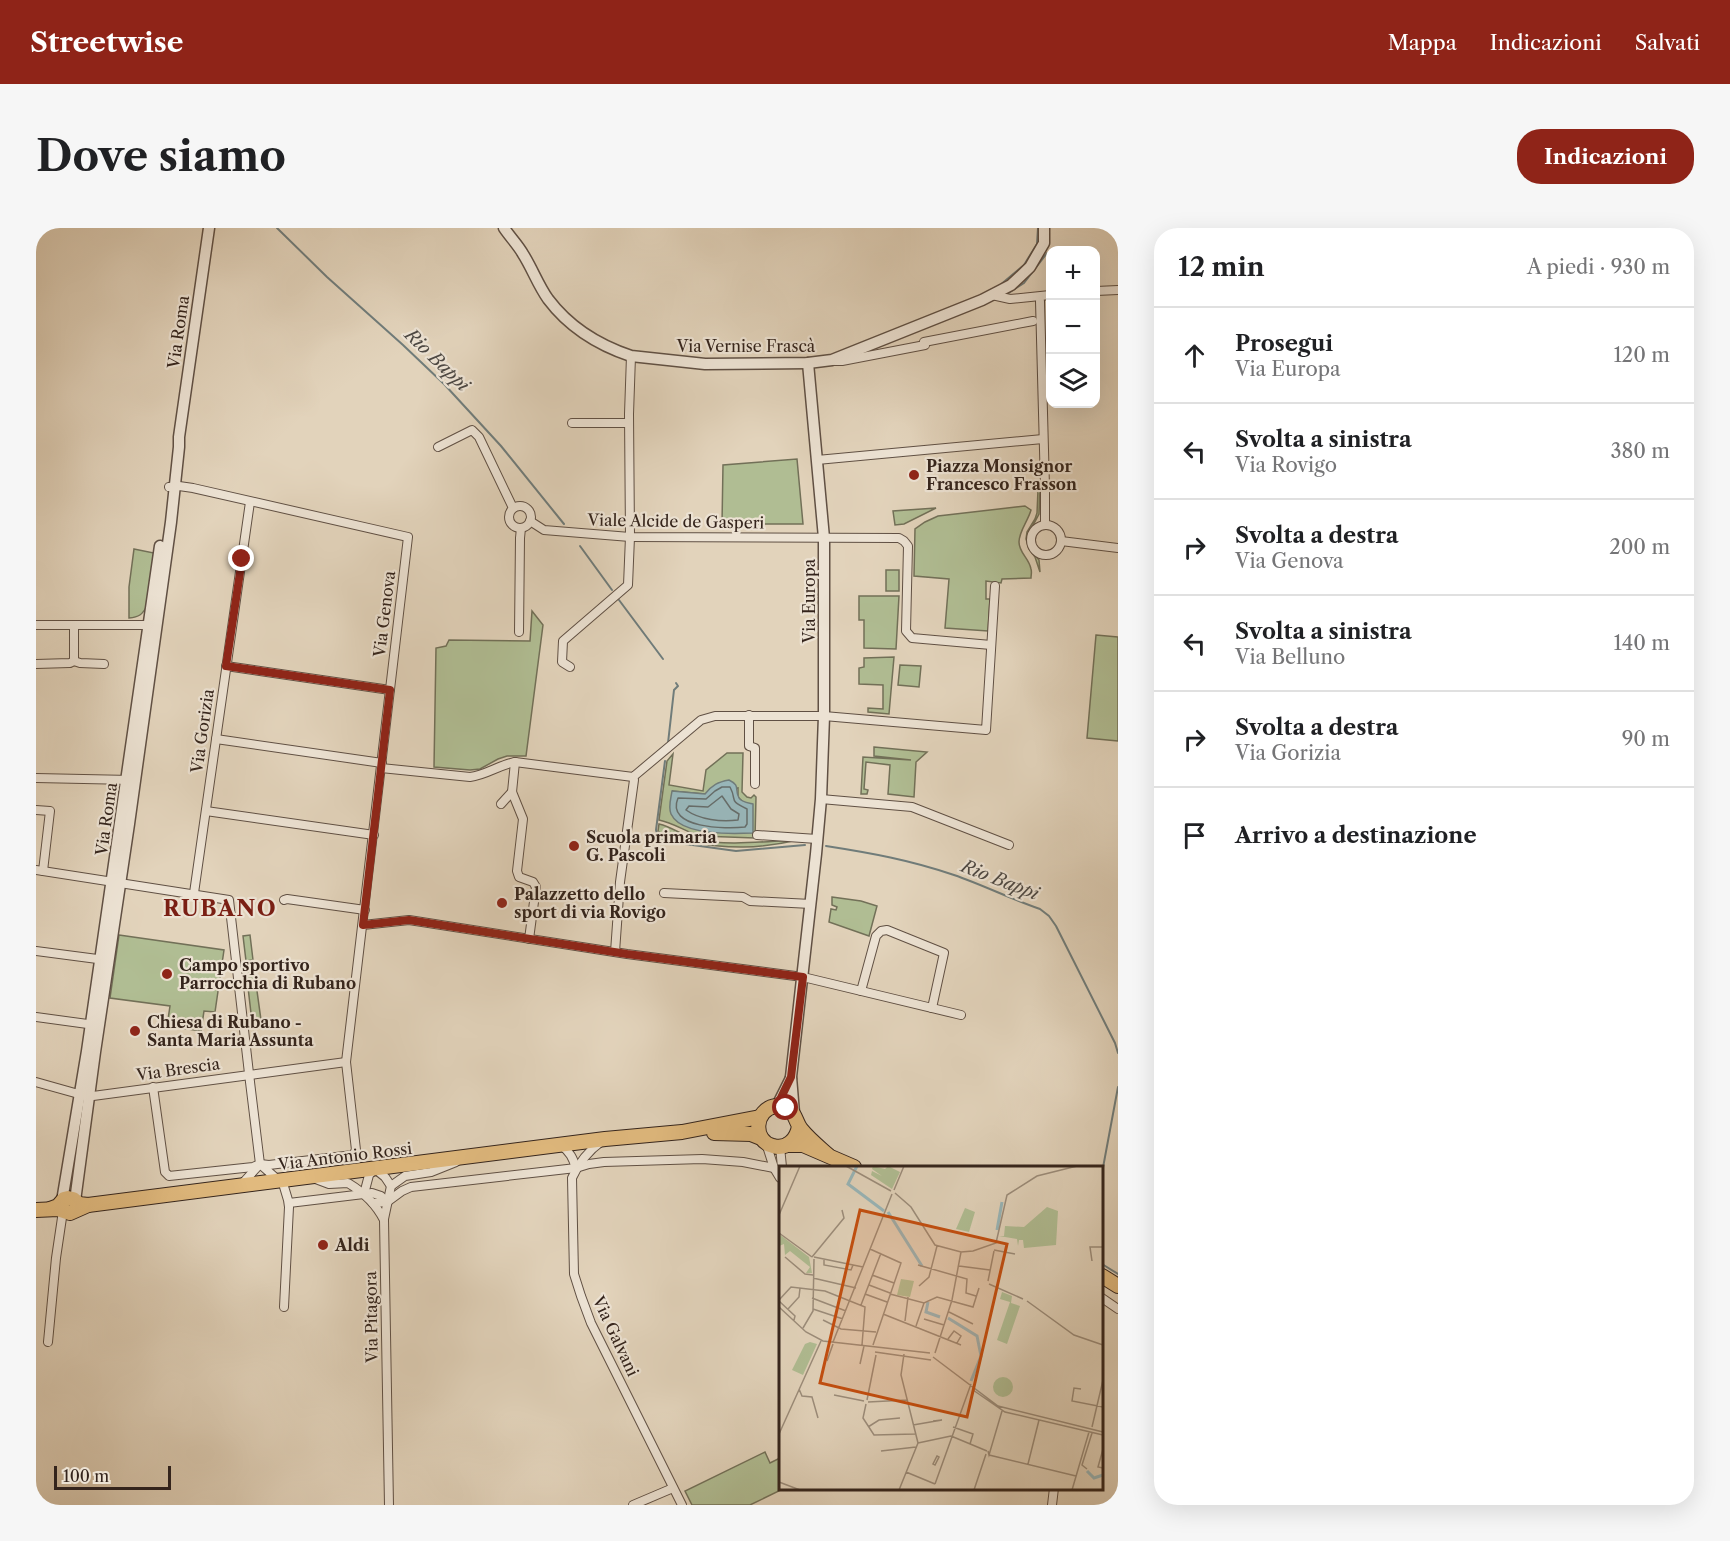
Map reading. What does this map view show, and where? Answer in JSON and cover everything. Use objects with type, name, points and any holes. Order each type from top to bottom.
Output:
[{"type":"main road","name":"Via Antonio Rossi","points":[[65,1208],[561,1145],[682,1132],[760,1118],[767,1110],[777,1106],[786,1108],[828,1155]]},
{"type":"main road","points":[[760,1118],[758,1124],[764,1140]]},
{"type":"main road","points":[[784,1146],[794,1140],[797,1134],[796,1120]]},
{"type":"main road","name":"Via Antonio Rossi","points":[[682,1132],[751,1134],[773,1146],[803,1145],[852,1166]]},
{"type":"main road","points":[[1103,1277],[1118,1286]]},
{"type":"street","name":"Via Roma","points":[[65,1208],[85,1095],[153,625],[171,522],[172,486],[208,228]]},
{"type":"street","name":"Via Vernise Frascà","points":[[504,228],[522,252],[546,296],[560,314],[584,334],[620,353],[631,356],[705,364],[842,361],[1033,321]]},
{"type":"street","name":"Via Vernise Frascà","points":[[832,360],[895,336],[1011,285],[1030,267],[1044,243],[1044,228]]},
{"type":"street","points":[[1100,291],[1118,290]]},
{"type":"street","name":"Via Vernise Frascà","points":[[992,295],[1011,299],[1046,295]]},
{"type":"street","points":[[1040,301],[1045,525]]},
{"type":"street","points":[[570,667],[562,662],[563,641],[628,585],[631,356]]},
{"type":"street","name":"Via Europa","points":[[796,1120],[791,1077],[817,844],[824,716],[824,538],[808,363]]},
{"type":"street","points":[[572,423],[629,423]]},
{"type":"street","name":"Viale Alcide de Gasperi","points":[[438,447],[472,430],[479,437],[513,508]]},
{"type":"street","points":[[817,460],[1043,439]]},
{"type":"street","points":[[172,486],[193,488],[250,502]]},
{"type":"street","name":"Via Genova","points":[[250,502],[408,537],[346,1062],[356,1150],[353,1155]]},
{"type":"street","name":"Via Gorizia","points":[[194,893],[250,502]]},
{"type":"street","name":"Viale Alcide de Gasperi","points":[[519,632],[521,528],[511,524],[509,518],[513,508],[518,506],[528,510],[531,516],[530,521],[544,531],[630,537],[899,538],[908,546],[906,630],[912,638],[991,645]]},
{"type":"street","points":[[521,528],[530,521]]},
{"type":"street","points":[[1040,526],[1053,527],[1059,533],[1061,541],[1053,554],[1046,555],[1036,552],[1031,543],[1032,533],[1040,526]]},
{"type":"street","points":[[1061,541],[1118,548]]},
{"type":"street","points":[[216,739],[470,777],[482,776],[515,762],[633,777],[707,717],[824,716],[986,730],[995,586]]},
{"type":"street","points":[[36,625],[153,625]]},
{"type":"street","points":[[74,625],[74,661]]},
{"type":"street","points":[[36,664],[74,661],[104,663]]},
{"type":"street","points":[[226,666],[390,690]]},
{"type":"street","points":[[749,715],[749,746],[755,748],[755,784]]},
{"type":"street","points":[[515,762],[512,792],[523,819],[517,871],[519,877],[532,882],[536,887],[529,939]]},
{"type":"street","points":[[615,952],[620,882],[633,777]]},
{"type":"street","points":[[36,778],[131,780]]},
{"type":"street","points":[[501,804],[512,792]]},
{"type":"street","points":[[820,800],[912,807],[1009,845]]},
{"type":"street","points":[[36,810],[50,811],[39,871],[230,900],[249,1074],[264,1176],[258,1183]]},
{"type":"street","points":[[206,811],[374,835]]},
{"type":"street","points":[[757,835],[817,844]]},
{"type":"street","points":[[664,893],[743,897],[750,901],[811,904]]},
{"type":"street","points":[[284,900],[365,910]]},
{"type":"street","points":[[363,925],[409,920],[615,952],[803,977],[961,1015]]},
{"type":"street","points":[[861,991],[876,936],[881,931],[887,930],[944,953],[932,1008]]},
{"type":"street","points":[[36,951],[104,960]]},
{"type":"street","points":[[36,1017],[95,1025]]},
{"type":"street","name":"Via Brescia","points":[[85,1095],[346,1062]]},
{"type":"street","name":"Via Europa","points":[[777,1106],[791,1077]]},
{"type":"street","points":[[36,1082],[85,1095]]},
{"type":"street","name":"Via Antonio Rossi","points":[[153,1087],[165,1172],[169,1176],[353,1155]]},
{"type":"street","points":[[576,1168],[590,1150],[605,1140]]},
{"type":"street","points":[[764,1140],[778,1168]]},
{"type":"street","points":[[561,1145],[573,1157],[576,1168]]},
{"type":"street","points":[[778,1168],[784,1146]]},
{"type":"street","points":[[364,1194],[369,1175],[375,1169],[391,1186],[405,1176],[431,1172],[467,1158]]},
{"type":"street","points":[[373,1203],[387,1202],[411,1187],[576,1168],[604,1162],[692,1159],[744,1162],[778,1168]]},
{"type":"street","points":[[263,1167],[280,1180],[289,1203],[284,1307]]},
{"type":"street","points":[[241,1185],[263,1167]]},
{"type":"street","name":"Via Galvani","points":[[576,1168],[572,1178],[574,1274],[591,1323],[682,1505]]},
{"type":"street","points":[[310,1177],[329,1184],[348,1183],[373,1203],[384,1220]]},
{"type":"street","name":"Via Pitagora","points":[[390,1505],[384,1220],[391,1186]]},
{"type":"street","points":[[289,1203],[372,1193],[381,1196],[387,1202]]},
{"type":"street","points":[[48,1342],[56,1258],[65,1208]]},
{"type":"street","points":[[1103,1299],[1118,1309]]},
{"type":"street","points":[[633,1505],[673,1488]]},
{"type":"street","points":[[1052,1505],[1054,1490]]},
{"type":"green space","points":[[797,459],[803,524],[722,524],[723,465]]},
{"type":"green space","points":[[1038,490],[1040,490],[1039,514],[1028,539],[1030,548],[1039,560],[1040,572],[1026,539],[1027,532],[1037,513]]},
{"type":"green space","points":[[1025,506],[1031,510],[1020,534],[1019,542],[1030,565],[1031,578],[1002,579],[1001,583],[986,581],[986,599],[990,599],[988,631],[945,628],[949,579],[914,576],[915,529],[938,516]]},
{"type":"green space","points":[[936,508],[904,524],[895,525],[893,511]]},
{"type":"green space","points":[[134,549],[154,553],[147,606],[140,615],[129,618],[129,587]]},
{"type":"green space","points":[[886,570],[899,570],[899,591],[886,591]]},
{"type":"green space","points":[[859,596],[899,596],[896,649],[864,648],[864,620],[859,620]]},
{"type":"green space","points":[[532,611],[543,625],[526,756],[507,756],[480,769],[434,767],[436,648],[446,646],[449,640],[530,641]]},
{"type":"green space","points":[[1096,635],[1118,637],[1118,741],[1087,738]]},
{"type":"green space","points":[[894,657],[889,714],[868,712],[868,708],[883,709],[883,685],[859,684],[859,668],[864,667],[864,658]]},
{"type":"green space","points":[[900,665],[921,666],[919,687],[898,685]]},
{"type":"green space","points":[[874,747],[927,752],[916,762],[914,797],[888,794],[890,765],[866,762],[864,789],[868,790],[867,794],[861,794],[863,757],[911,760],[874,756]]},
{"type":"green space","points":[[727,753],[743,753],[742,792],[747,797],[751,798],[754,795],[756,797],[755,838],[700,836],[659,820],[667,761],[673,754],[669,785],[703,791],[706,770]],"holes":[[[738,788],[738,797],[741,800],[672,791],[705,794]]]},
{"type":"green space","points":[[659,824],[693,839],[710,842],[798,840],[743,847],[717,846],[668,838],[658,831]]},
{"type":"green space","points":[[832,897],[877,906],[869,936],[829,922],[831,909],[836,910],[837,907],[832,905]]},
{"type":"green space","name":"Campo sportivo Parrocchia di Rubano","points":[[119,935],[224,950],[215,1012],[204,1011],[201,1031],[167,1026],[170,1006],[110,998]]},
{"type":"green space","points":[[250,935],[253,960],[246,961],[243,936]]},
{"type":"green space","points":[[254,969],[261,1020],[252,1022],[246,970]]},
{"type":"green space","points":[[765,1452],[770,1463],[779,1458],[779,1490],[781,1490],[750,1505],[692,1505],[685,1491]]},
{"type":"water","points":[[729,780],[736,786],[740,799],[753,804],[753,833],[696,830],[677,821],[671,814],[672,791],[705,794],[716,784]]},
{"type":"waterway","name":"Rio Bappi","points":[[277,228],[444,384],[501,446],[564,524]]},
{"type":"waterway","points":[[999,286],[1024,265],[1037,244],[1038,228]]},
{"type":"waterway","points":[[1007,294],[1024,283],[1046,254]]},
{"type":"waterway","points":[[580,546],[612,590]]},
{"type":"waterway","name":"Rio Bappi","points":[[619,600],[663,659]]},
{"type":"waterway","name":"Rio Bappi","points":[[668,743],[674,690],[678,686],[676,683]]},
{"type":"waterway","name":"Rio Bappi","points":[[665,761],[656,830],[661,839],[736,851],[805,845]]},
{"type":"waterway","name":"Rio Bappi","points":[[826,846],[922,865],[965,879],[1040,909],[1056,926],[1118,1053]]},
{"type":"waterway","name":"Rio Bappi","points":[[1103,1168],[1118,1087]]},
{"type":"waterway","points":[[1103,1265],[1118,1274]]},
{"type":"place","name":"Piazza Monsignor Francesco Frasson","points":[[914,475]]},
{"type":"place","name":"Scuola primaria G. Pascoli","points":[[574,846]]},
{"type":"place","name":"Palazzetto dello sport di via Rovigo","points":[[502,903]]},
{"type":"place","name":"Campo sportivo Parrocchia di Rubano","points":[[167,974]]},
{"type":"place","name":"Chiesa di Rubano - Santa Maria Assunta","points":[[135,1031]]},
{"type":"place","name":"Aldi","points":[[323,1245]]},
{"type":"district","name":"RUBANO","points":[[220,908]]},
{"type":"route","points":[[242,559],[226,666],[390,690],[363,925],[409,920],[627,954],[803,977],[791,1077],[777,1106],[786,1108]]}]
